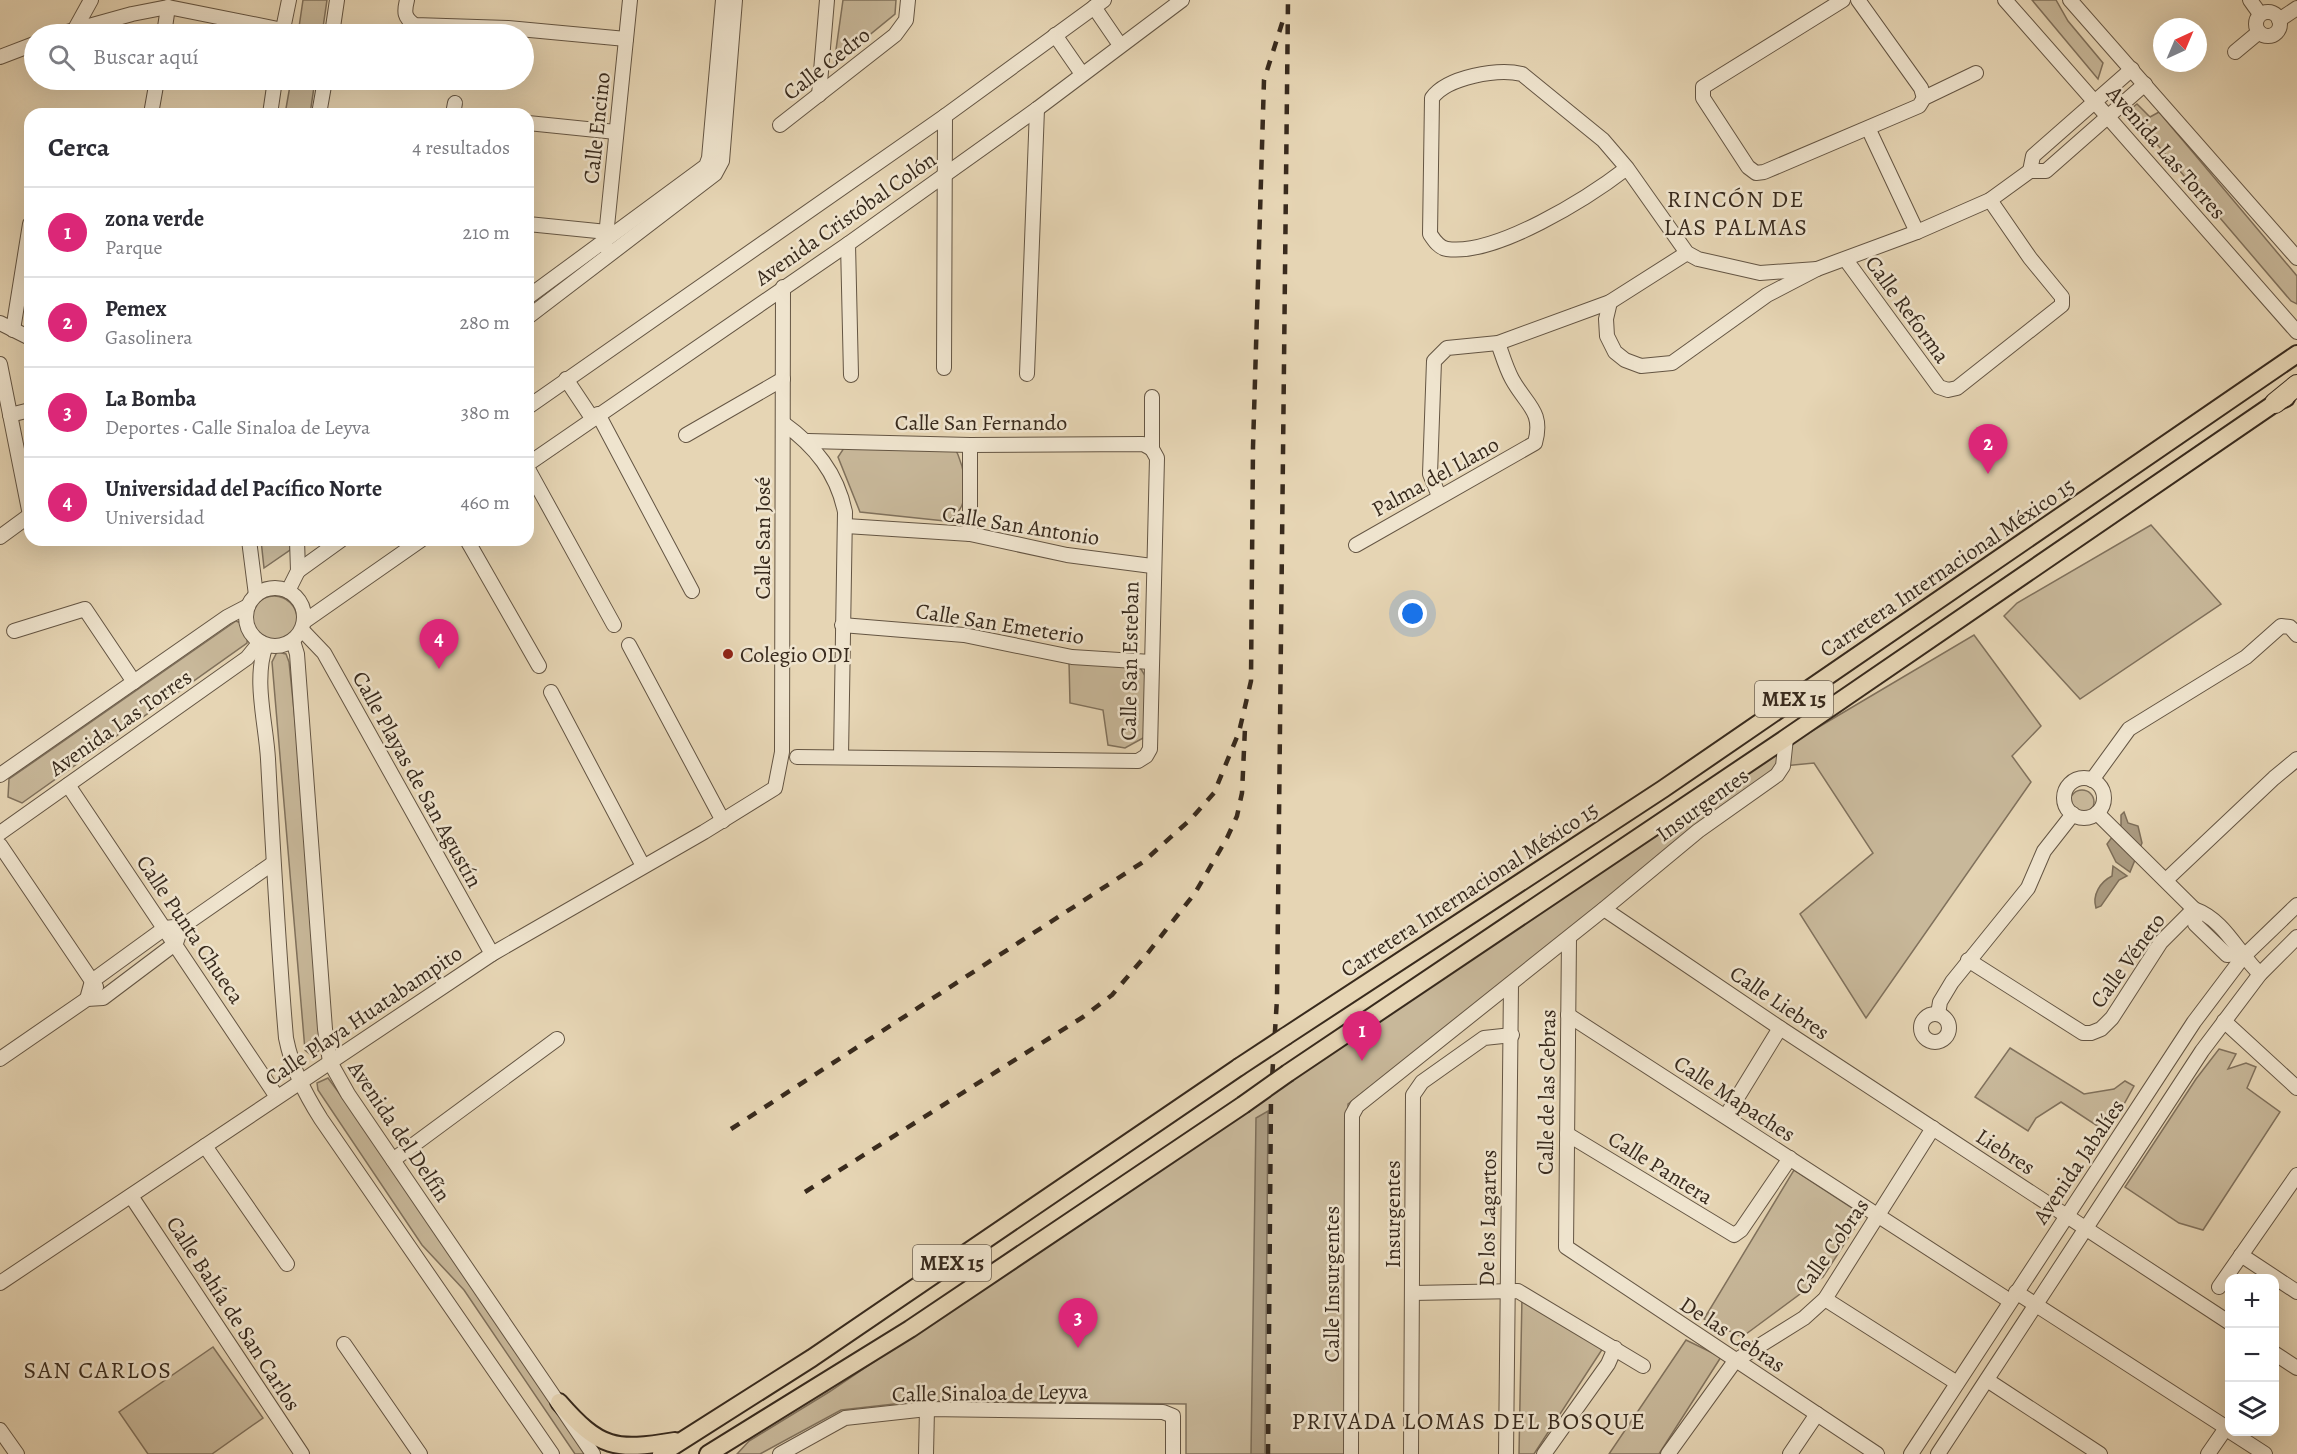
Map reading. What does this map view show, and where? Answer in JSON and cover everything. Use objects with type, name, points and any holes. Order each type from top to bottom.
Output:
[{"type":"highway","name":"MEX 15","points":[[2275,403],[2297,385]]},
{"type":"main road","name":"Carretera Internacional México 15","points":[[661,1454],[812,1358],[1239,1067],[1663,789],[2297,354]]},
{"type":"main road","name":"MEX 15","points":[[715,1451],[910,1329],[1786,738],[2275,403],[2297,393]]},
{"type":"main road","points":[[559,1402],[592,1436],[612,1445],[633,1448],[682,1440]]},
{"type":"street","points":[[78,24],[91,0]]},
{"type":"street","points":[[284,24],[289,0]]},
{"type":"street","points":[[333,24],[337,0]]},
{"type":"street","points":[[407,0],[404,13],[408,21],[413,24]]},
{"type":"street","name":"Calle Encino","points":[[604,261],[630,0]]},
{"type":"street","points":[[534,292],[606,237],[706,166],[709,158],[723,0]]},
{"type":"street","points":[[534,313],[715,174],[722,161],[735,0]]},
{"type":"street","points":[[819,95],[827,0]]},
{"type":"street","name":"Calle Cedro","points":[[780,125],[895,35],[906,20],[908,0]]},
{"type":"street","name":"Avenida Cristóbal Colón","points":[[534,460],[848,244],[1037,109],[1182,0]]},
{"type":"street","points":[[1843,0],[1703,87],[1703,98],[1748,167],[1756,173],[1764,172],[1869,130],[1919,106],[1924,98],[1976,73]]},
{"type":"street","points":[[1858,0],[1921,88],[1924,98]]},
{"type":"street","name":"Avenida Las Torres","points":[[2005,0],[2297,332]]},
{"type":"street","name":"Avenida Las Torres","points":[[2070,0],[2297,258]]},
{"type":"street","points":[[2250,0],[2260,14]]},
{"type":"street","points":[[1099,4],[1120,45]]},
{"type":"street","name":"Avenida Cristóbal Colón","points":[[534,403],[945,116],[1099,4]]},
{"type":"street","points":[[165,24],[168,7]]},
{"type":"street","points":[[96,24],[168,7],[246,24]]},
{"type":"street","points":[[2279,20],[2271,12],[2260,14],[2256,20],[2259,32],[2264,36],[2277,32],[2279,20],[2297,8]]},
{"type":"street","points":[[534,30],[626,39]]},
{"type":"street","points":[[2235,52],[2259,32]]},
{"type":"street","points":[[1056,35],[1082,74]]},
{"type":"street","points":[[0,57],[24,48]]},
{"type":"street","points":[[2030,171],[2033,156],[2132,69]]},
{"type":"street","points":[[1627,168],[1603,187],[1516,235],[1474,247],[1445,249],[1436,243],[1430,234],[1431,98],[1438,89],[1492,71],[1506,70],[1522,74],[1587,125],[1627,168],[1687,253],[1698,259],[1760,273],[1817,270]]},
{"type":"street","points":[[1610,302],[1606,319],[1607,336],[1615,352],[1625,360],[1641,366],[1672,363],[1767,295],[1817,270],[1917,232],[1990,200],[2030,171],[2046,171],[2145,84]]},
{"type":"street","points":[[153,108],[156,90]]},
{"type":"street","points":[[271,108],[274,90]]},
{"type":"street","points":[[320,108],[323,90]]},
{"type":"street","points":[[1027,374],[1037,109]]},
{"type":"street","points":[[944,368],[945,116]]},
{"type":"street","points":[[534,124],[616,132]]},
{"type":"street","points":[[1869,130],[1917,232]]},
{"type":"street","name":"Calle Reforma","points":[[1846,260],[1939,387],[1957,388],[2062,305],[2062,297],[2030,258],[1990,200]]},
{"type":"street","points":[[534,225],[606,237]]},
{"type":"street","points":[[848,244],[851,375]]},
{"type":"street","points":[[1439,496],[1430,474],[1434,361],[1440,354],[1448,348],[1498,343],[1610,302],[1687,253]]},
{"type":"street","points":[[13,330],[24,261]]},
{"type":"street","points":[[1760,273],[1769,283],[1767,295]]},
{"type":"street","name":"Calle San José","points":[[776,788],[782,752],[783,287]]},
{"type":"street","points":[[2282,315],[2297,318]]},
{"type":"street","points":[[0,323],[24,335]]},
{"type":"street","name":"Palma del Llano","points":[[1356,545],[1535,443],[1539,429],[1537,416],[1512,379],[1498,343]]},
{"type":"street","points":[[0,364],[24,485]]},
{"type":"street","points":[[566,379],[609,434],[692,591]]},
{"type":"street","points":[[686,435],[783,379]]},
{"type":"street","name":"Calle San Esteban","points":[[797,757],[1138,761],[1146,756],[1150,749],[1156,458],[1152,449],[1152,397]]},
{"type":"street","points":[[10,415],[24,412]]},
{"type":"street","points":[[783,423],[808,441],[838,487],[846,526],[842,625],[841,756]]},
{"type":"street","name":"Calle San Fernando","points":[[808,441],[1143,444],[1152,449]]},
{"type":"street","points":[[970,444],[970,534]]},
{"type":"street","points":[[534,480],[614,626]]},
{"type":"street","points":[[0,537],[24,519]]},
{"type":"street","name":"Calle San Antonio","points":[[846,526],[970,534],[1067,555],[1152,566]]},
{"type":"street","points":[[249,546],[252,600],[248,629],[263,644],[278,646],[413,546]]},
{"type":"street","points":[[297,546],[298,571]]},
{"type":"street","points":[[288,591],[298,571],[333,546]]},
{"type":"street","points":[[470,546],[539,666]]},
{"type":"street","points":[[252,600],[274,588],[288,591],[300,601],[300,630]]},
{"type":"street","name":"Avenida Las Torres","points":[[0,775],[252,600]]},
{"type":"street","points":[[14,631],[85,609],[134,682]]},
{"type":"street","name":"Calle San Emeterio","points":[[842,625],[964,635],[1072,657],[1151,662]]},
{"type":"street","points":[[2092,780],[2129,729],[2246,657],[2281,626],[2290,627],[2297,634]]},
{"type":"street","name":"Calle Playas de San Agustín","points":[[300,630],[324,653],[492,954]]},
{"type":"street","name":"Avenida del Delfín","points":[[300,630],[297,654],[325,1029],[330,1062],[348,1094],[593,1454]]},
{"type":"street","points":[[263,644],[260,661],[268,758],[272,864],[286,1038],[299,1082],[321,1119],[552,1454]]},
{"type":"street","name":"Avenida Las Torres","points":[[0,833],[247,658],[263,644]]},
{"type":"street","points":[[629,645],[723,820]]},
{"type":"street","points":[[551,692],[643,866]]},
{"type":"street","name":"Insurgentes","points":[[1352,1115],[1357,1106],[1569,938],[1698,831],[1777,775],[1783,766],[1786,738]]},
{"type":"street","name":"Calle Véneto","points":[[2166,880],[2297,759]]},
{"type":"street","points":[[2079,779],[2092,780],[2097,783],[2104,795],[2104,801],[2097,813],[2088,818],[2073,814],[2066,804],[2069,786],[2079,779]]},
{"type":"street","name":"Calle Punta Chueca","points":[[68,785],[278,1097]]},
{"type":"street","name":"Calle Playa Huatabampito","points":[[0,1283],[492,954],[760,800],[776,788]]},
{"type":"street","name":"Calle Véneto","points":[[2097,813],[2195,909],[2205,912],[2229,935],[2237,943],[2241,955],[2259,974]]},
{"type":"street","points":[[1938,1014],[1940,1002],[1968,960],[2028,888],[2044,851],[2073,814]]},
{"type":"street","points":[[0,845],[103,998]]},
{"type":"street","points":[[87,999],[92,981],[165,928],[183,926],[272,864]]},
{"type":"street","name":"Avenida Jabalíes","points":[[1911,1454],[2066,1215],[2241,955],[2297,904]]},
{"type":"street","name":"Calle Liebres","points":[[1604,909],[1933,1128]]},
{"type":"street","name":"Calle Véneto","points":[[1968,960],[2083,1033],[2091,1034],[2101,1029],[2112,1018],[2161,942],[2195,909]]},
{"type":"street","points":[[0,1059],[87,999],[103,998],[176,944],[183,926]]},
{"type":"street","name":"Avenida Jabalíes","points":[[1938,1454],[2202,1052],[2259,974],[2297,937]]},
{"type":"street","name":"Calle de las Cebras","points":[[1566,1247],[1569,938]]},
{"type":"street","name":"De los Lagartos","points":[[1506,1454],[1511,984]]},
{"type":"street","name":"Calle Mapaches","points":[[1568,1015],[1879,1215],[2013,1297],[2037,1305],[2225,1427]]},
{"type":"street","points":[[2224,1021],[2297,1088]]},
{"type":"street","points":[[1726,1116],[1780,1028]]},
{"type":"street","name":"Insurgentes","points":[[1412,1454],[1413,1095],[1415,1088],[1484,1038],[1512,1035]]},
{"type":"street","points":[[393,1160],[557,1039]]},
{"type":"street","points":[[2183,1040],[2202,1052]]},
{"type":"street","name":"Calle Insurgentes","points":[[1351,1454],[1352,1115]]},
{"type":"street","name":"Calle Cobras","points":[[1735,1361],[1804,1318],[1825,1299],[1933,1128]]},
{"type":"street","name":"Liebres","points":[[1933,1128],[2225,1320]]},
{"type":"street","name":"Calle Pantera","points":[[1567,1134],[1734,1235],[1741,1230],[1790,1158]]},
{"type":"street","points":[[205,1146],[287,1264]]},
{"type":"street","points":[[2219,1287],[2296,1178]]},
{"type":"street","name":"Calle Bahía de San Carlos","points":[[131,1196],[302,1454]]},
{"type":"street","name":"De las Cebras","points":[[1566,1247],[1877,1454]]},
{"type":"street","points":[[2241,1255],[2297,1292]]},
{"type":"street","points":[[1412,1293],[1518,1291],[1643,1366]]},
{"type":"street","points":[[1825,1299],[1957,1383]]},
{"type":"street","points":[[344,1344],[420,1454]]},
{"type":"street","points":[[1544,1454],[1608,1364],[1615,1348]]},
{"type":"street","points":[[2279,1356],[2297,1368]]},
{"type":"street","points":[[1668,1454],[1735,1361]]},
{"type":"street","points":[[1987,1380],[2100,1454]]},
{"type":"street","points":[[926,1454],[927,1409]]},
{"type":"street","name":"Calle Sinaloa de Leyva","points":[[780,1454],[819,1430],[845,1418],[927,1409],[1163,1412],[1173,1416],[1173,1454]]},
{"type":"street","points":[[1790,1454],[1817,1414]]},
{"type":"street","points":[[0,1430],[17,1454]]},
{"type":"street","points":[[2208,1454],[2225,1435]]},
{"type":"street","name":"Calle Mapaches","points":[[2238,1436],[2265,1454]]},
{"type":"shaded area","points":[[303,0],[327,0],[323,24],[299,24]]},
{"type":"shaded area","points":[[843,0],[896,0],[895,14],[834,64]]},
{"type":"shaded area","points":[[2032,0],[2056,0],[2068,21],[2103,63],[2098,79]]},
{"type":"shaded area","points":[[289,90],[314,90],[311,108],[286,108]]},
{"type":"shaded area","points":[[2137,104],[2150,117],[2159,112],[2297,276],[2297,304],[2291,301],[2132,115],[2132,108]]},
{"type":"shaded area","points":[[953,444],[964,475],[964,497],[955,515],[945,521],[860,512],[838,457],[844,448]]},
{"type":"shaded area","points":[[2151,525],[2221,604],[2080,699],[2004,616],[2017,603]]},
{"type":"shaded area","points":[[262,546],[290,546],[290,550],[264,568]]},
{"type":"shaded area","points":[[274,596],[290,603],[297,619],[290,635],[274,642],[258,635],[251,619],[258,603]]},
{"type":"shaded area","points":[[236,621],[248,631],[247,643],[22,803],[8,797],[9,779]]},
{"type":"shaded area","points":[[1974,635],[2041,726],[2012,756],[2031,782],[1866,1018],[1800,914],[1873,853],[1814,763],[1783,766],[1348,1104],[1348,1454],[1186,1454],[1186,1404],[921,1401],[841,1410],[760,1454],[737,1454],[749,1441],[829,1392],[1790,744]]},
{"type":"shaded area","points":[[277,652],[286,654],[289,662],[300,769],[320,1035],[319,1051],[311,1055],[305,1050],[272,662]]},
{"type":"shaded area","points":[[1069,662],[1141,669],[1147,679],[1145,737],[1125,748],[1108,745],[1103,710],[1070,703]]},
{"type":"shaded area","points":[[2082,790],[2091,793],[2094,802],[2091,811],[2082,814],[2073,811],[2070,802],[2073,793]]},
{"type":"shaded area","points":[[2124,812],[2128,823],[2138,826],[2142,843],[2130,872],[2116,862],[2107,844],[2121,825],[2121,815]]},
{"type":"shaded area","points":[[2113,866],[2127,876],[2119,880],[2101,906],[2096,908],[2096,894],[2101,885],[2112,876]]},
{"type":"shaded area","points":[[2010,1048],[2084,1094],[2114,1089],[2125,1081],[2134,1086],[2108,1133],[2061,1102],[2036,1118],[2028,1131],[1975,1097]]},
{"type":"shaded area","points":[[2219,1049],[2236,1054],[2228,1069],[2246,1063],[2256,1067],[2247,1088],[2280,1112],[2203,1230],[2179,1223],[2125,1187],[2196,1079]]},
{"type":"shaded area","points":[[328,1078],[588,1454],[575,1454],[464,1290],[422,1245],[318,1090],[317,1083]]},
{"type":"shaded area","points":[[1268,1111],[1265,1454],[1251,1454],[1256,1118]]},
{"type":"shaded area","points":[[1794,1170],[1863,1215],[1823,1277],[1742,1337],[1704,1319]]},
{"type":"shaded area","points":[[1522,1296],[1605,1345],[1534,1454],[1519,1454]]},
{"type":"shaded area","points":[[1686,1340],[1721,1357],[1659,1454],[1609,1454]]},
{"type":"shaded area","points":[[213,1347],[263,1418],[212,1454],[148,1454],[119,1412]]},
{"type":"railway","points":[[1268,1454],[1271,1095],[1277,999],[1288,0]]},
{"type":"railway","points":[[731,1129],[1143,862],[1191,819],[1214,793],[1239,732],[1251,681],[1253,447],[1264,80],[1284,17]]},
{"type":"railway","points":[[805,1192],[1083,1017],[1112,995],[1195,893],[1227,838],[1237,816],[1242,793],[1245,728]]},
{"type":"place","name":"Pemex","points":[[1988,474]]},
{"type":"place","name":"Colegio ODI","points":[[728,654]]},
{"type":"place","name":"Universidad del Pacífico Norte","points":[[439,669]]},
{"type":"place","name":"zona verde","points":[[1362,1061]]},
{"type":"place","name":"La Bomba","points":[[1078,1348]]},
{"type":"district","name":"RINCÓN DE LAS PALMAS","points":[[1736,213]]},
{"type":"district","name":"SAN CARLOS","points":[[98,1370]]},
{"type":"district","name":"PRIVADA LOMAS DEL BOSQUE","points":[[1469,1421]]}]
